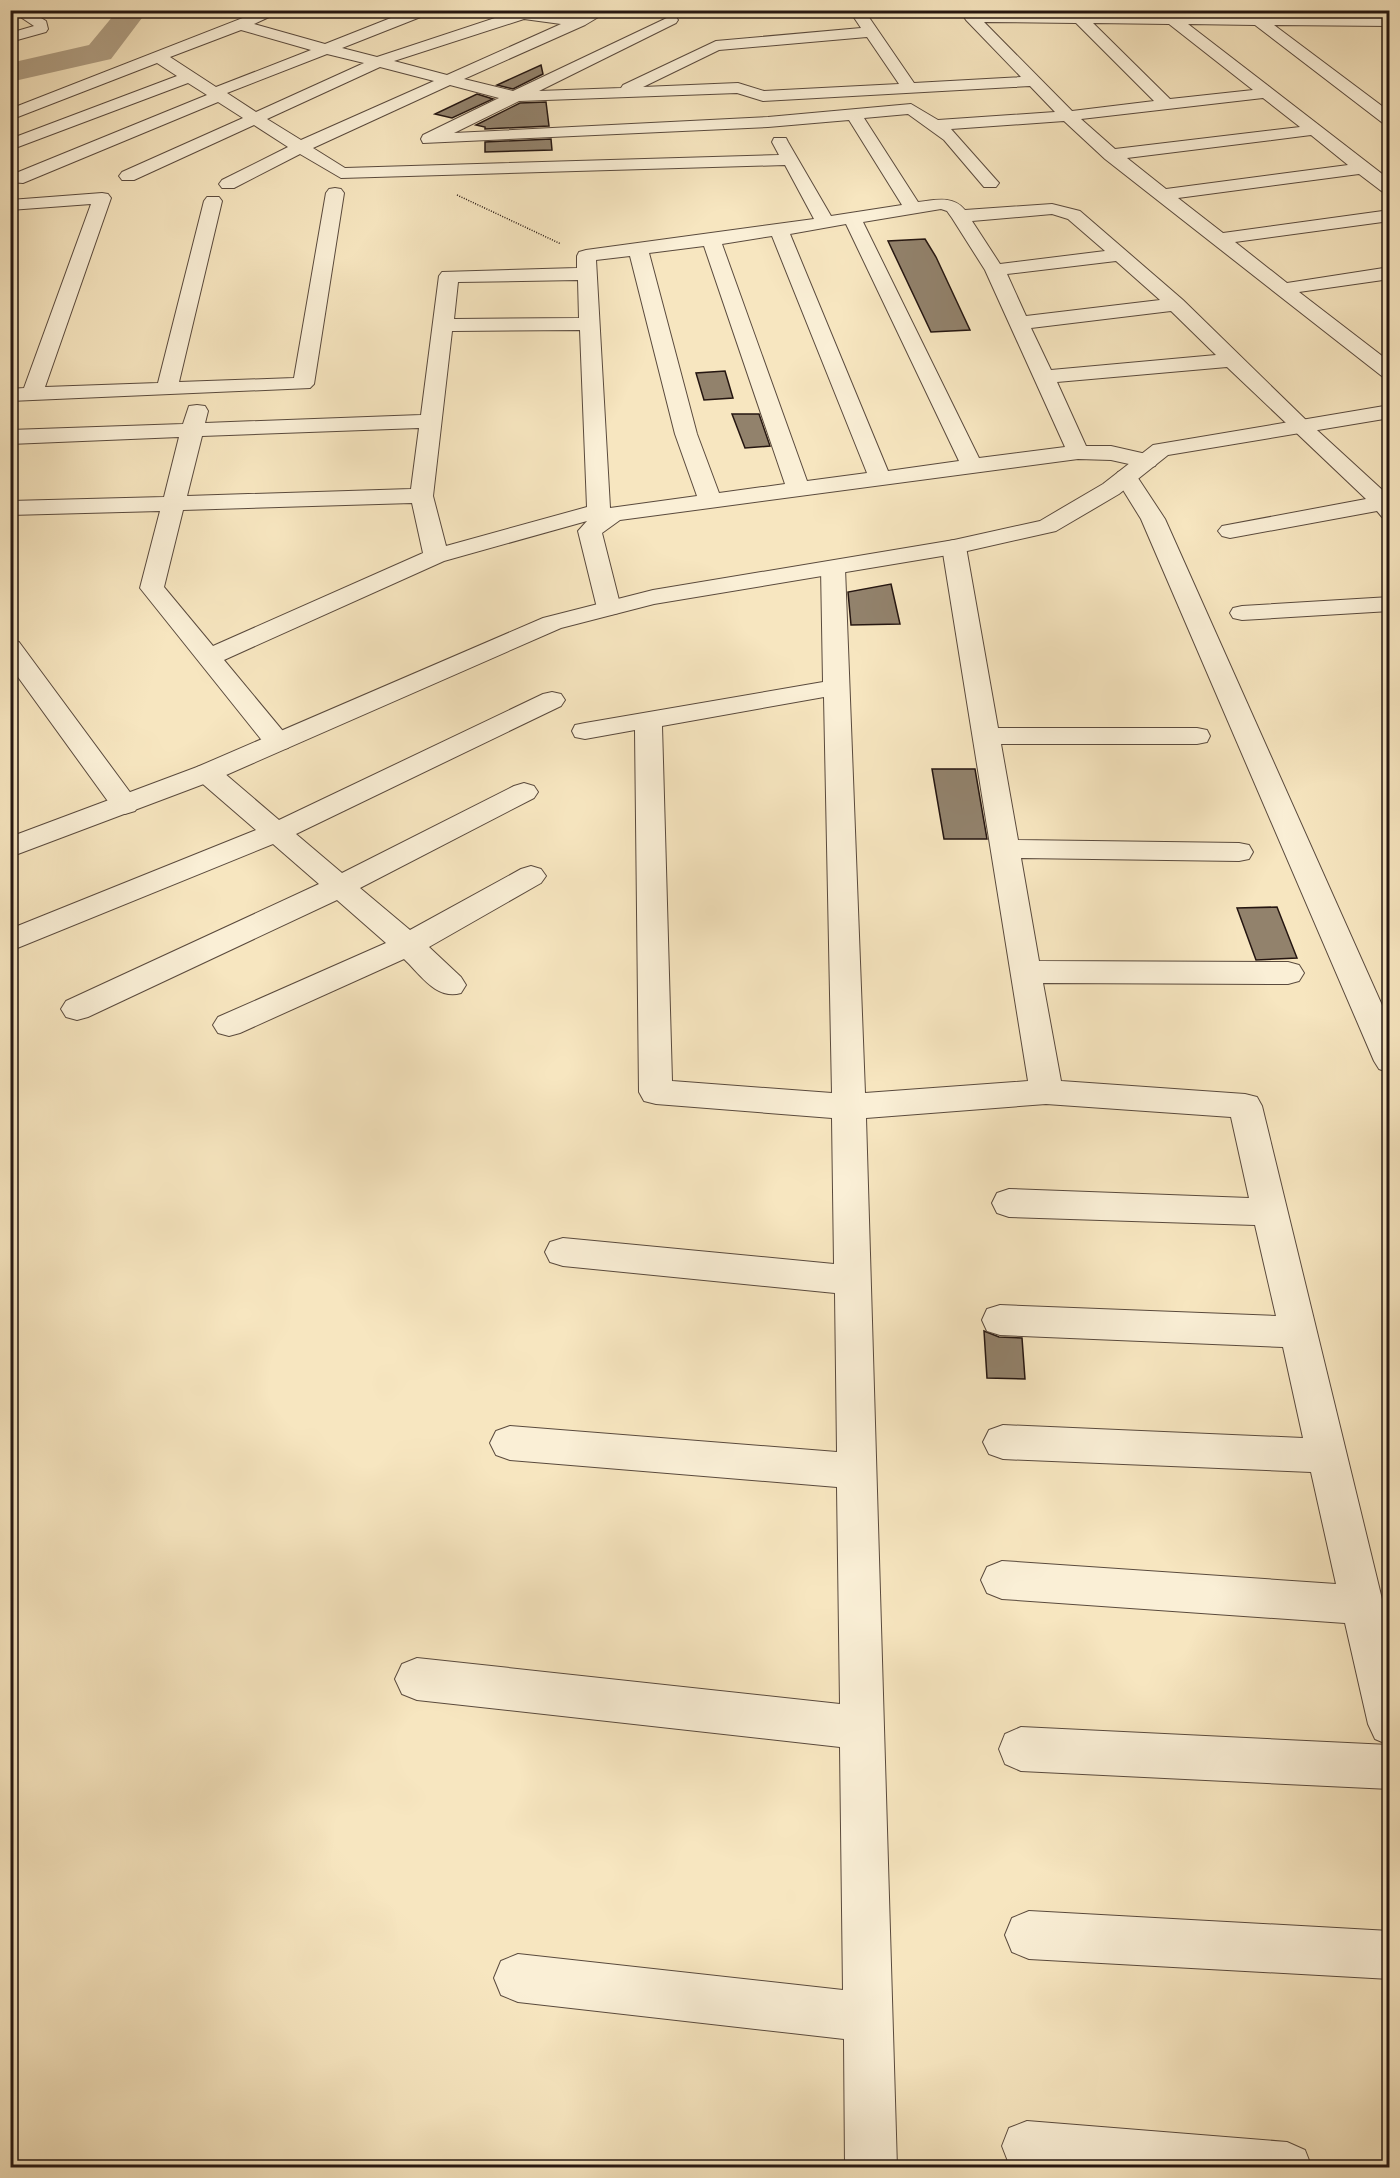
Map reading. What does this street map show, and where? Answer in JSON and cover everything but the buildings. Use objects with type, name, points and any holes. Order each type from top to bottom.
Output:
[{"type":"street","points":[[10,116],[277,10]]},
{"type":"street","points":[[228,184],[301,147],[603,10]]},
{"type":"street","points":[[856,10],[909,88]]},
{"type":"street","points":[[10,20],[24,14],[41,24],[41,29],[10,38]]},
{"type":"street","points":[[17,179],[216,95],[418,14]]},
{"type":"street","points":[[128,176],[254,117],[380,62],[523,14],[580,22]]},
{"type":"street","points":[[1379,23],[971,17],[1090,138],[1389,373]]},
{"type":"street","points":[[1080,18],[1165,103]]},
{"type":"street","points":[[363,173],[512,96],[671,20]]},
{"type":"street","points":[[1173,20],[1389,189]]},
{"type":"street","points":[[1259,21],[1389,120]]},
{"type":"street","points":[[241,25],[326,50],[512,96],[738,88],[763,96],[1034,81]]},
{"type":"street","points":[[616,94],[716,46],[871,32]]},
{"type":"street","points":[[157,56],[341,173],[790,160]]},
{"type":"street","points":[[10,145],[188,76]]},
{"type":"street","points":[[935,126],[1068,116],[1266,93]]},
{"type":"street","points":[[429,139],[768,123],[911,109],[950,136],[990,183]]},
{"type":"street","points":[[854,115],[913,208]]},
{"type":"street","points":[[768,123],[826,223]]},
{"type":"street","points":[[1111,155],[1313,130]]},
{"type":"street","points":[[1163,195],[1362,168]]},
{"type":"street","points":[[10,395],[303,384],[335,193]]},
{"type":"street","points":[[10,205],[102,198],[32,395]]},
{"type":"street","points":[[167,389],[213,201]]},
{"type":"street","points":[[436,556],[422,496],[449,276],[587,265],[638,249],[948,204],[960,216],[995,270],[1078,452]]},
{"type":"street","points":[[960,216],[1052,209],[1074,215],[1176,304],[1386,508]]},
{"type":"street","points":[[1218,239],[1389,215]]},
{"type":"street","points":[[852,218],[972,466]]},
{"type":"street","points":[[779,230],[880,478]]},
{"type":"street","points":[[711,240],[798,489]]},
{"type":"street","points":[[638,249],[686,434],[710,501]]},
{"type":"street","points":[[995,270],[1121,255]]},
{"type":"street","points":[[587,265],[598,518],[590,531],[609,608]]},
{"type":"street","points":[[1282,289],[1389,273]]},
{"type":"street","points":[[1020,323],[1176,304]]},
{"type":"street","points":[[443,325],[590,324]]},
{"type":"street","points":[[1044,377],[1232,360]]},
{"type":"street","points":[[202,388],[152,588],[278,742]]},
{"type":"street","points":[[10,848],[207,773],[552,623],[653,597],[954,547],[1048,526],[1111,489],[1161,450],[1389,411]]},
{"type":"street","points":[[10,437],[432,421]]},
{"type":"street","points":[[209,657],[436,556],[614,514],[1078,452],[1111,453],[1137,469],[1153,519],[1296,842],[1389,1061]]},
{"type":"street","points":[[11,509],[422,496]]},
{"type":"street","points":[[1230,531],[1386,508]]},
{"type":"street","points":[[954,547],[1046,1092]]},
{"type":"street","points":[[834,568],[849,1107],[871,2168]]},
{"type":"street","points":[[1242,613],[1389,604]]},
{"type":"street","points":[[10,647],[125,805]]},
{"type":"street","points":[[585,731],[837,687]]},
{"type":"street","points":[[10,941],[277,832],[552,700]]},
{"type":"street","points":[[648,720],[656,1092],[849,1107],[1046,1092],[1245,1106],[1389,1724]]},
{"type":"street","points":[[986,736],[1197,736]]},
{"type":"street","points":[[207,773],[408,945],[450,985]]},
{"type":"street","points":[[77,1009],[340,886],[524,792]]},
{"type":"street","points":[[1005,849],[1239,852]]},
{"type":"street","points":[[229,1025],[408,945],[531,876]]},
{"type":"street","points":[[1026,972],[1288,973]]},
{"type":"street","points":[[1009,1203],[1270,1212]]},
{"type":"street","points":[[563,1252],[853,1280]]},
{"type":"street","points":[[1000,1320],[1298,1332]]},
{"type":"street","points":[[1003,1442],[1327,1456]]},
{"type":"street","points":[[510,1443],[857,1471]]},
{"type":"street","points":[[1002,1580],[1361,1605]]},
{"type":"street","points":[[417,1679],[862,1728]]},
{"type":"street","points":[[1021,1749],[1389,1767]]},
{"type":"street","points":[[1029,1935],[1389,1955]]},
{"type":"street","points":[[518,1978],[868,2017]]},
{"type":"street","points":[[1027,2146],[1287,2168]]},
{"type":"path","points":[[452,170],[453,193],[587,265]]},
{"type":"waterway","points":[[10,73],[100,52],[134,10]]}]
